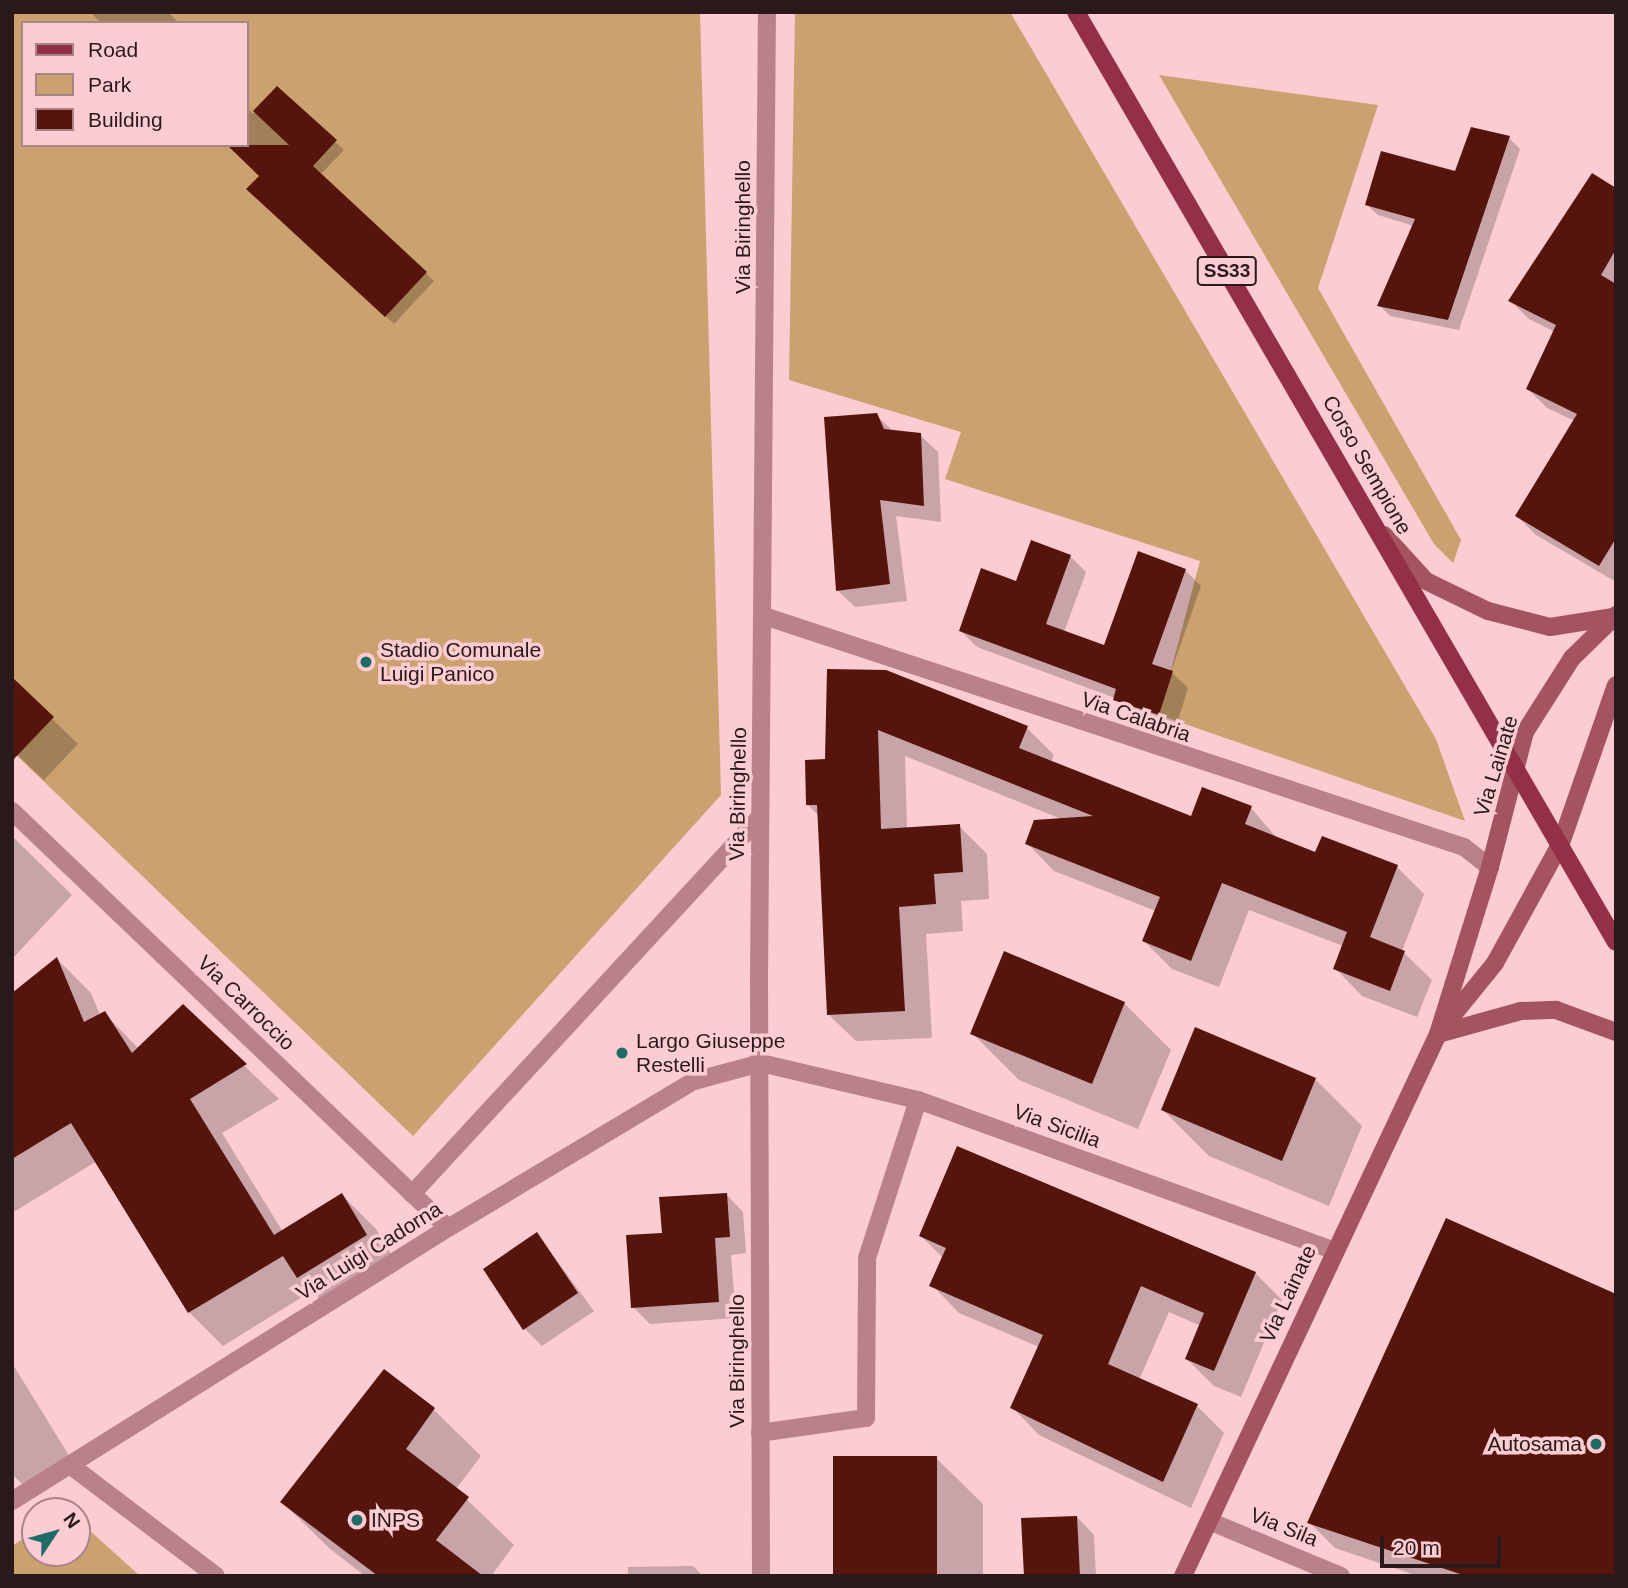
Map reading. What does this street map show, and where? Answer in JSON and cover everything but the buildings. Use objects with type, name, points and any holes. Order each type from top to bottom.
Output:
[{"type":"main road","name":"Corso Sempione","points":[[1076,12],[1517,766],[1616,942]]},
{"type":"street","name":"Via Biringhello","points":[[761,1576],[760,817],[764,616],[767,12]]},
{"type":"street","points":[[1379,530],[1426,581],[1488,611],[1550,627],[1615,616]]},
{"type":"street","name":"Via Calabria","points":[[764,616],[1464,847],[1490,867]]},
{"type":"street","name":"Via Lainate","points":[[1184,1576],[1333,1250],[1438,1034],[1490,867],[1525,732],[1546,692],[1572,658],[1615,616]]},
{"type":"street","name":"Via Lainate","points":[[1438,1034],[1495,963],[1561,844],[1616,685]]},
{"type":"street","name":"Via Carroccio","points":[[12,811],[448,1228]]},
{"type":"street","points":[[412,1194],[760,817]]},
{"type":"street","points":[[1438,1034],[1521,1011],[1556,1010],[1616,1032]]},
{"type":"street","name":"Via Sicilia","points":[[761,1063],[918,1100],[1333,1250]]},
{"type":"street","name":"Via Luigi Cadorna","points":[[12,1501],[448,1228],[694,1081],[761,1063]]},
{"type":"street","points":[[760,1433],[866,1418],[867,1258],[918,1100]]},
{"type":"street","points":[[70,1465],[216,1576]]},
{"type":"street","name":"Via Sila","points":[[1209,1521],[1342,1576]]},
{"type":"green space","name":"Stadio Comunale Luigi Panico","points":[[12,12],[700,12],[721,795],[413,1136],[12,751]]},
{"type":"green space","points":[[795,12],[1010,12],[1436,739],[1465,821],[1159,715],[1200,561],[945,479],[961,432],[789,380]]},
{"type":"green space","points":[[1159,75],[1378,105],[1318,288],[1461,540],[1453,563],[1434,544]]},
{"type":"green space","points":[[91,1532],[140,1576],[12,1576],[12,1546],[21,1540],[21,1567],[91,1567]]},
{"type":"place","name":"Stadio Comunale Luigi Panico","points":[[366,662]]},
{"type":"place","name":"Largo Giuseppe Restelli","points":[[622,1053]]},
{"type":"place","name":"Autosama","points":[[1596,1444]]},
{"type":"place","name":"INPS","points":[[357,1520]]}]
